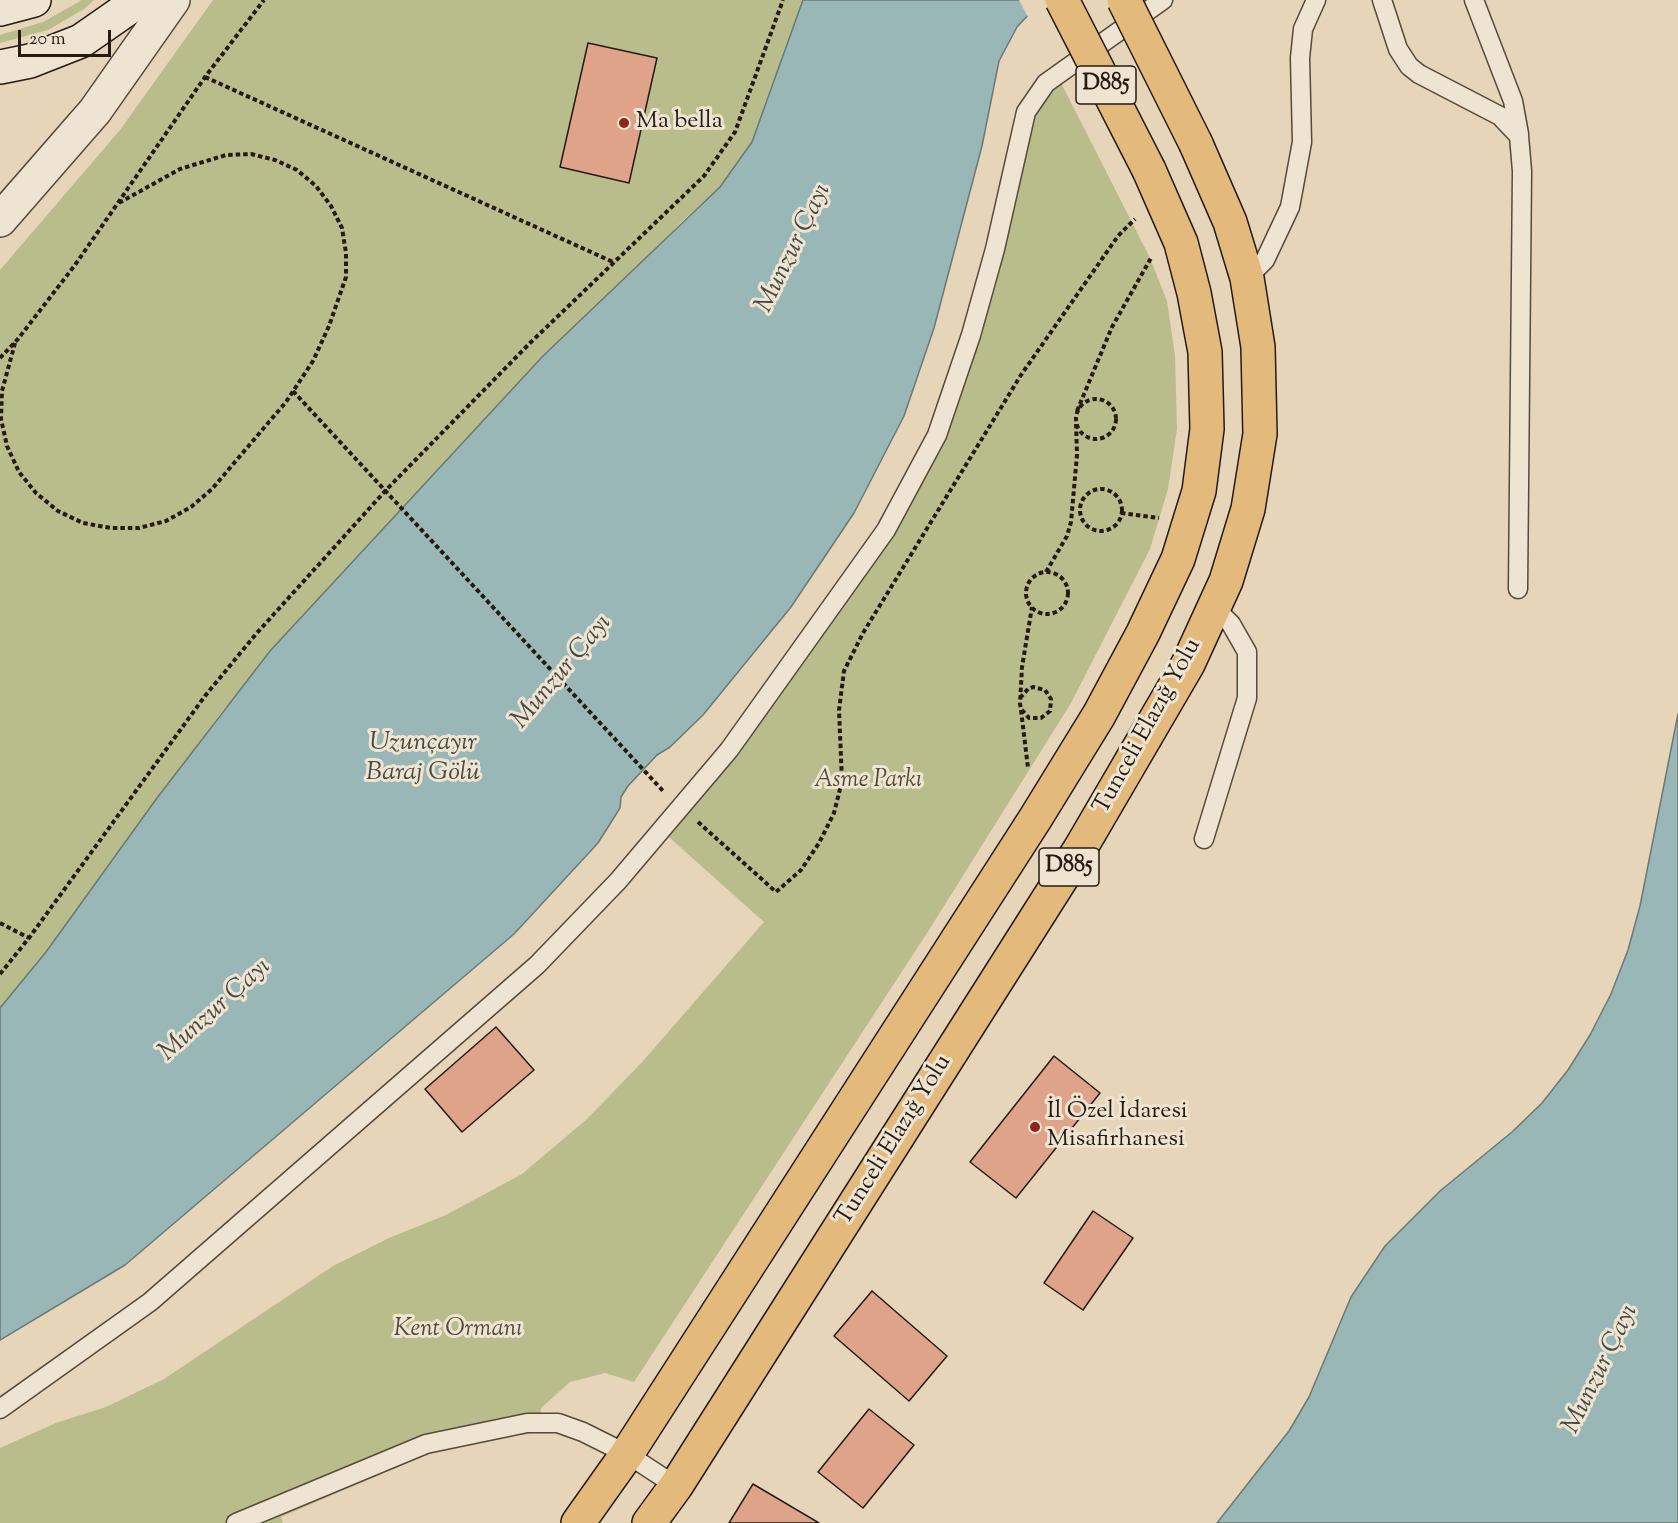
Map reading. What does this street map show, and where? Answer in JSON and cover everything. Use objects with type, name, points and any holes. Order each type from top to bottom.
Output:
[{"type":"main road","name":"Tunceli Elazığ Yolu","points":[[578,1523],[627,1454],[1041,810],[1099,715],[1179,559],[1198,491],[1207,429],[1205,352],[1194,293],[1176,232],[1149,171],[1062,0]]},
{"type":"main road","name":"Tunceli Elazığ Yolu","points":[[649,1523],[676,1486],[1080,849],[1188,664],[1226,581],[1248,508],[1260,434],[1258,347],[1247,278],[1230,222],[1196,144],[1124,0]]},
{"type":"street","points":[[0,9],[34,0]]},
{"type":"street","points":[[0,67],[30,61],[81,41],[140,0]]},
{"type":"street","points":[[0,220],[95,111],[173,0]]},
{"type":"lane","points":[[0,1409],[150,1302],[537,965],[618,881],[729,750],[886,530],[937,435],[974,325],[995,249],[1026,112],[1046,82],[1163,0]]},
{"type":"lane","points":[[1247,278],[1265,260],[1290,207],[1302,141],[1300,58],[1303,29],[1316,0]]},
{"type":"lane","points":[[1382,0],[1398,49],[1409,66],[1419,74],[1500,116],[1519,136]]},
{"type":"lane","points":[[1474,0],[1513,101],[1522,171],[1518,589]]},
{"type":"lane","points":[[1204,839],[1247,698],[1247,652],[1231,624],[1214,607]]},
{"type":"lane","points":[[236,1523],[426,1444],[527,1423],[558,1423],[601,1440],[676,1486]]},
{"type":"path","points":[[0,358],[75,265],[205,77],[264,0]]},
{"type":"path","points":[[0,974],[29,938],[205,696],[256,634],[386,490],[613,262],[704,176],[735,132],[783,0]]},
{"type":"path","points":[[205,77],[613,262]]},
{"type":"path","points":[[15,342],[2,391],[1,419],[7,446],[19,472],[36,493],[58,511],[83,523],[111,528],[139,528],[166,520],[191,507],[212,489],[254,442],[293,391],[313,361],[329,326],[345,277],[346,253],[342,228],[331,206],[316,186],[297,170],[275,160],[250,154],[226,155],[180,170],[117,204]]},
{"type":"path","points":[[293,391],[658,786],[776,892],[801,870],[819,843],[834,813],[842,782],[839,710],[844,671],[863,633],[966,463],[1085,283],[1118,236],[1140,214],[1162,200]]},
{"type":"path","points":[[1046,572],[1060,576],[1068,589],[1065,604],[1053,613],[1045,613],[1032,606],[1028,600],[1028,585],[1032,578],[1046,572],[1067,536],[1074,510],[1077,411],[1112,327],[1134,286],[1150,258],[1176,232]]},
{"type":"path","points":[[1076,422],[1082,435],[1096,440],[1109,434],[1116,422],[1113,408],[1101,399],[1087,400],[1077,411]]},
{"type":"path","points":[[1098,489],[1112,493],[1121,506],[1121,513],[1114,526],[1100,531],[1086,525],[1080,511],[1085,497],[1098,489]]},
{"type":"path","points":[[1074,510],[1080,511]]},
{"type":"path","points":[[1020,698],[1033,687],[1045,690],[1051,699],[1050,711],[1041,718],[1029,718],[1021,710],[1020,698],[1022,667],[1032,606]]},
{"type":"path","points":[[0,924],[29,938]]},
{"type":"green space","points":[[82,0],[94,0],[84,9],[48,30],[0,43],[0,35],[43,22]]},
{"type":"green space","points":[[213,0],[803,0],[752,142],[720,187],[681,222],[223,710],[46,952],[0,1008],[0,270],[120,130]]},
{"type":"green space","points":[[1057,75],[1150,258],[1167,301],[1175,356],[1177,429],[1168,489],[1150,549],[1071,703],[929,930],[634,1382],[605,1373],[570,1382],[541,1408],[540,1432],[493,1439],[428,1454],[281,1517],[283,1523],[0,1523],[0,1448],[56,1423],[106,1407],[164,1379],[333,1266],[389,1238],[446,1215],[522,1174],[587,1119],[643,1061],[764,922],[661,830],[814,633],[937,435],[1016,145]]},
{"type":"water","name":"Uzunçayır Baraj Gölü","points":[[803,0],[1052,0],[1031,12],[1017,27],[999,61],[982,146],[934,328],[904,416],[854,513],[791,607],[703,715],[670,747],[657,755],[628,786],[621,797],[620,808],[598,843],[514,934],[125,1265],[0,1340],[0,1008],[46,952],[157,798],[270,651],[543,356],[720,187],[752,142]]},
{"type":"water","name":"Munzur Çayı","points":[[1678,714],[1678,1523],[1217,1523],[1289,1431],[1309,1397],[1351,1297],[1385,1246],[1440,1191],[1512,1132],[1542,1103],[1568,1070],[1590,1035],[1611,994],[1628,950],[1640,906]]},
{"type":"pier","points":[[1019,0],[1055,0],[1029,19]]},
{"type":"building","points":[[588,43],[657,58],[629,183],[560,167]]},
{"type":"building","points":[[496,1027],[534,1070],[462,1132],[425,1089]]},
{"type":"building","name":"İl Özel İdaresi Misafirhanesi","points":[[1054,1056],[1100,1093],[1016,1198],[970,1162]]},
{"type":"building","points":[[1093,1211],[1133,1238],[1083,1310],[1044,1283]]},
{"type":"building","points":[[872,1291],[947,1356],[909,1401],[834,1336]]},
{"type":"building","points":[[869,1409],[914,1445],[863,1508],[818,1472]]},
{"type":"building","points":[[753,1484],[819,1523],[729,1523]]},
{"type":"place","name":"Ma bella","points":[[624,123]]},
{"type":"place","name":"İl Özel İdaresi Misafirhanesi","points":[[1035,1127]]},
{"type":"park label","name":"Asme Parkı","points":[[868,782]]},
{"type":"park label","name":"Kent Ormanı","points":[[458,1331]]}]
